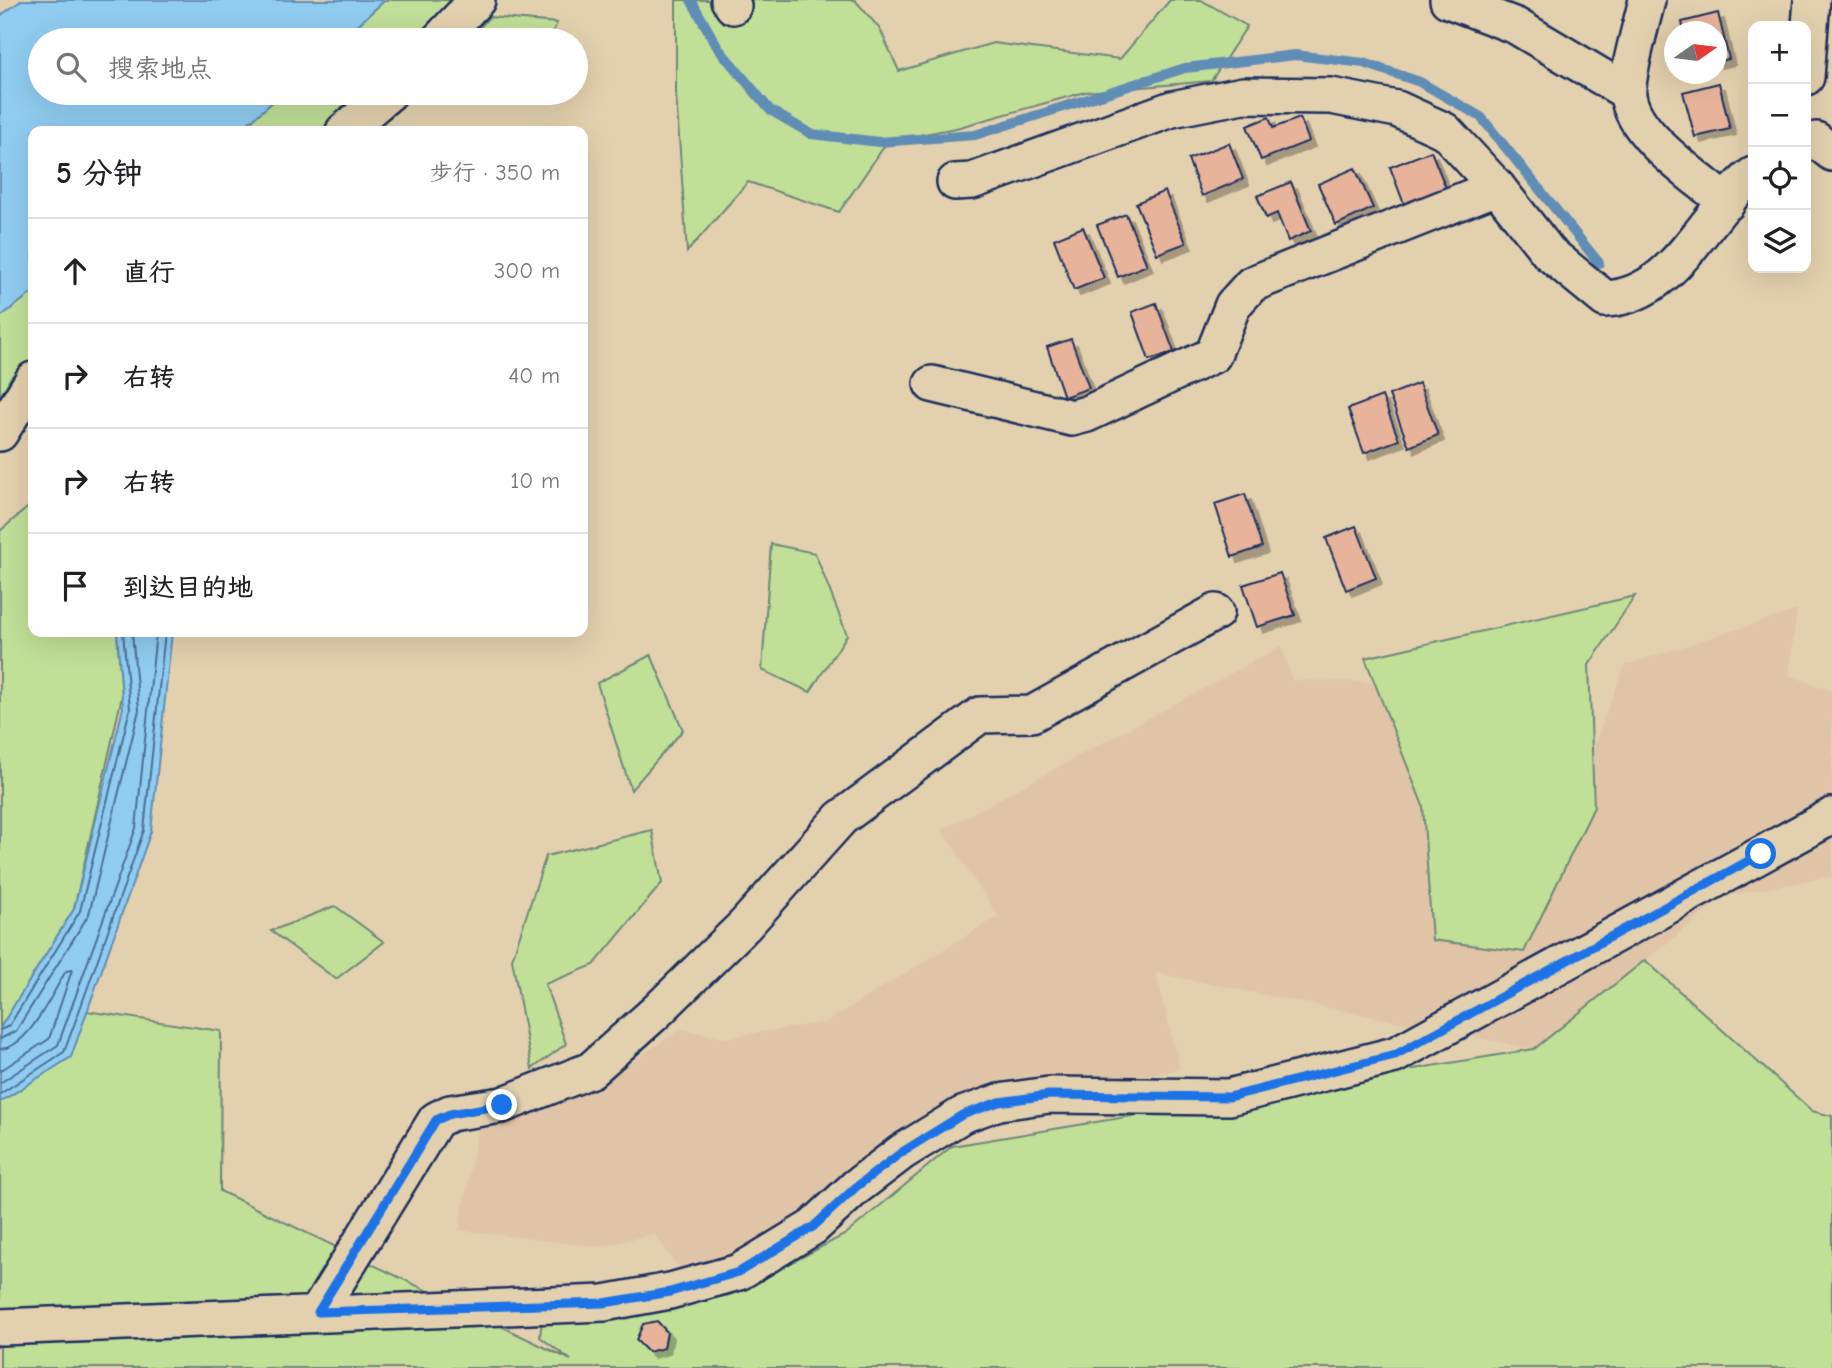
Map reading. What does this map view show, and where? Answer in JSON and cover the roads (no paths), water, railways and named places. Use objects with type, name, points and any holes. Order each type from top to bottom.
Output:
[{"type":"street","points":[[450,28],[477,0]]},
{"type":"street","points":[[1448,0],[1516,26],[1627,92]]},
{"type":"street","points":[[1647,0],[1627,92],[1634,118],[1654,140],[1727,203]]},
{"type":"street","points":[[1810,21],[1812,0]]},
{"type":"street","points":[[956,182],[972,181],[1172,108],[1242,95],[1331,96],[1397,108],[1446,131],[1497,187],[1549,253],[1605,299],[1626,298],[1666,275],[1748,180]]},
{"type":"street","points":[[350,126],[374,105]]},
{"type":"street","points":[[1811,142],[1816,140],[1832,153]]},
{"type":"street","points":[[932,384],[1072,418],[1087,414],[1213,355],[1233,305],[1252,284],[1497,187]]},
{"type":"street","points":[[0,433],[28,388]]},
{"type":"street","points":[[318,1312],[436,1120],[450,1114],[502,1105],[591,1070],[656,1012],[745,925],[841,818],[980,715],[1032,714],[1216,612]]},
{"type":"street","points":[[0,1327],[318,1312],[604,1303],[670,1292],[739,1272],[813,1227],[856,1187],[902,1152],[962,1115],[999,1102],[1049,1095],[1229,1097],[1395,1055],[1832,816]]},
{"type":"water","points":[[22,0],[385,0],[354,28],[28,28],[28,105],[269,105],[245,126],[28,126],[28,296],[0,317],[0,16]]},
{"type":"water","points":[[117,637],[171,637],[151,831],[71,1057],[0,1102],[0,1028],[74,909],[123,708]]},
{"type":"waterway","points":[[691,0],[718,48],[770,110],[811,134],[879,142],[975,135],[1185,68],[1295,55],[1364,63],[1420,82],[1481,117],[1599,263]]}]
